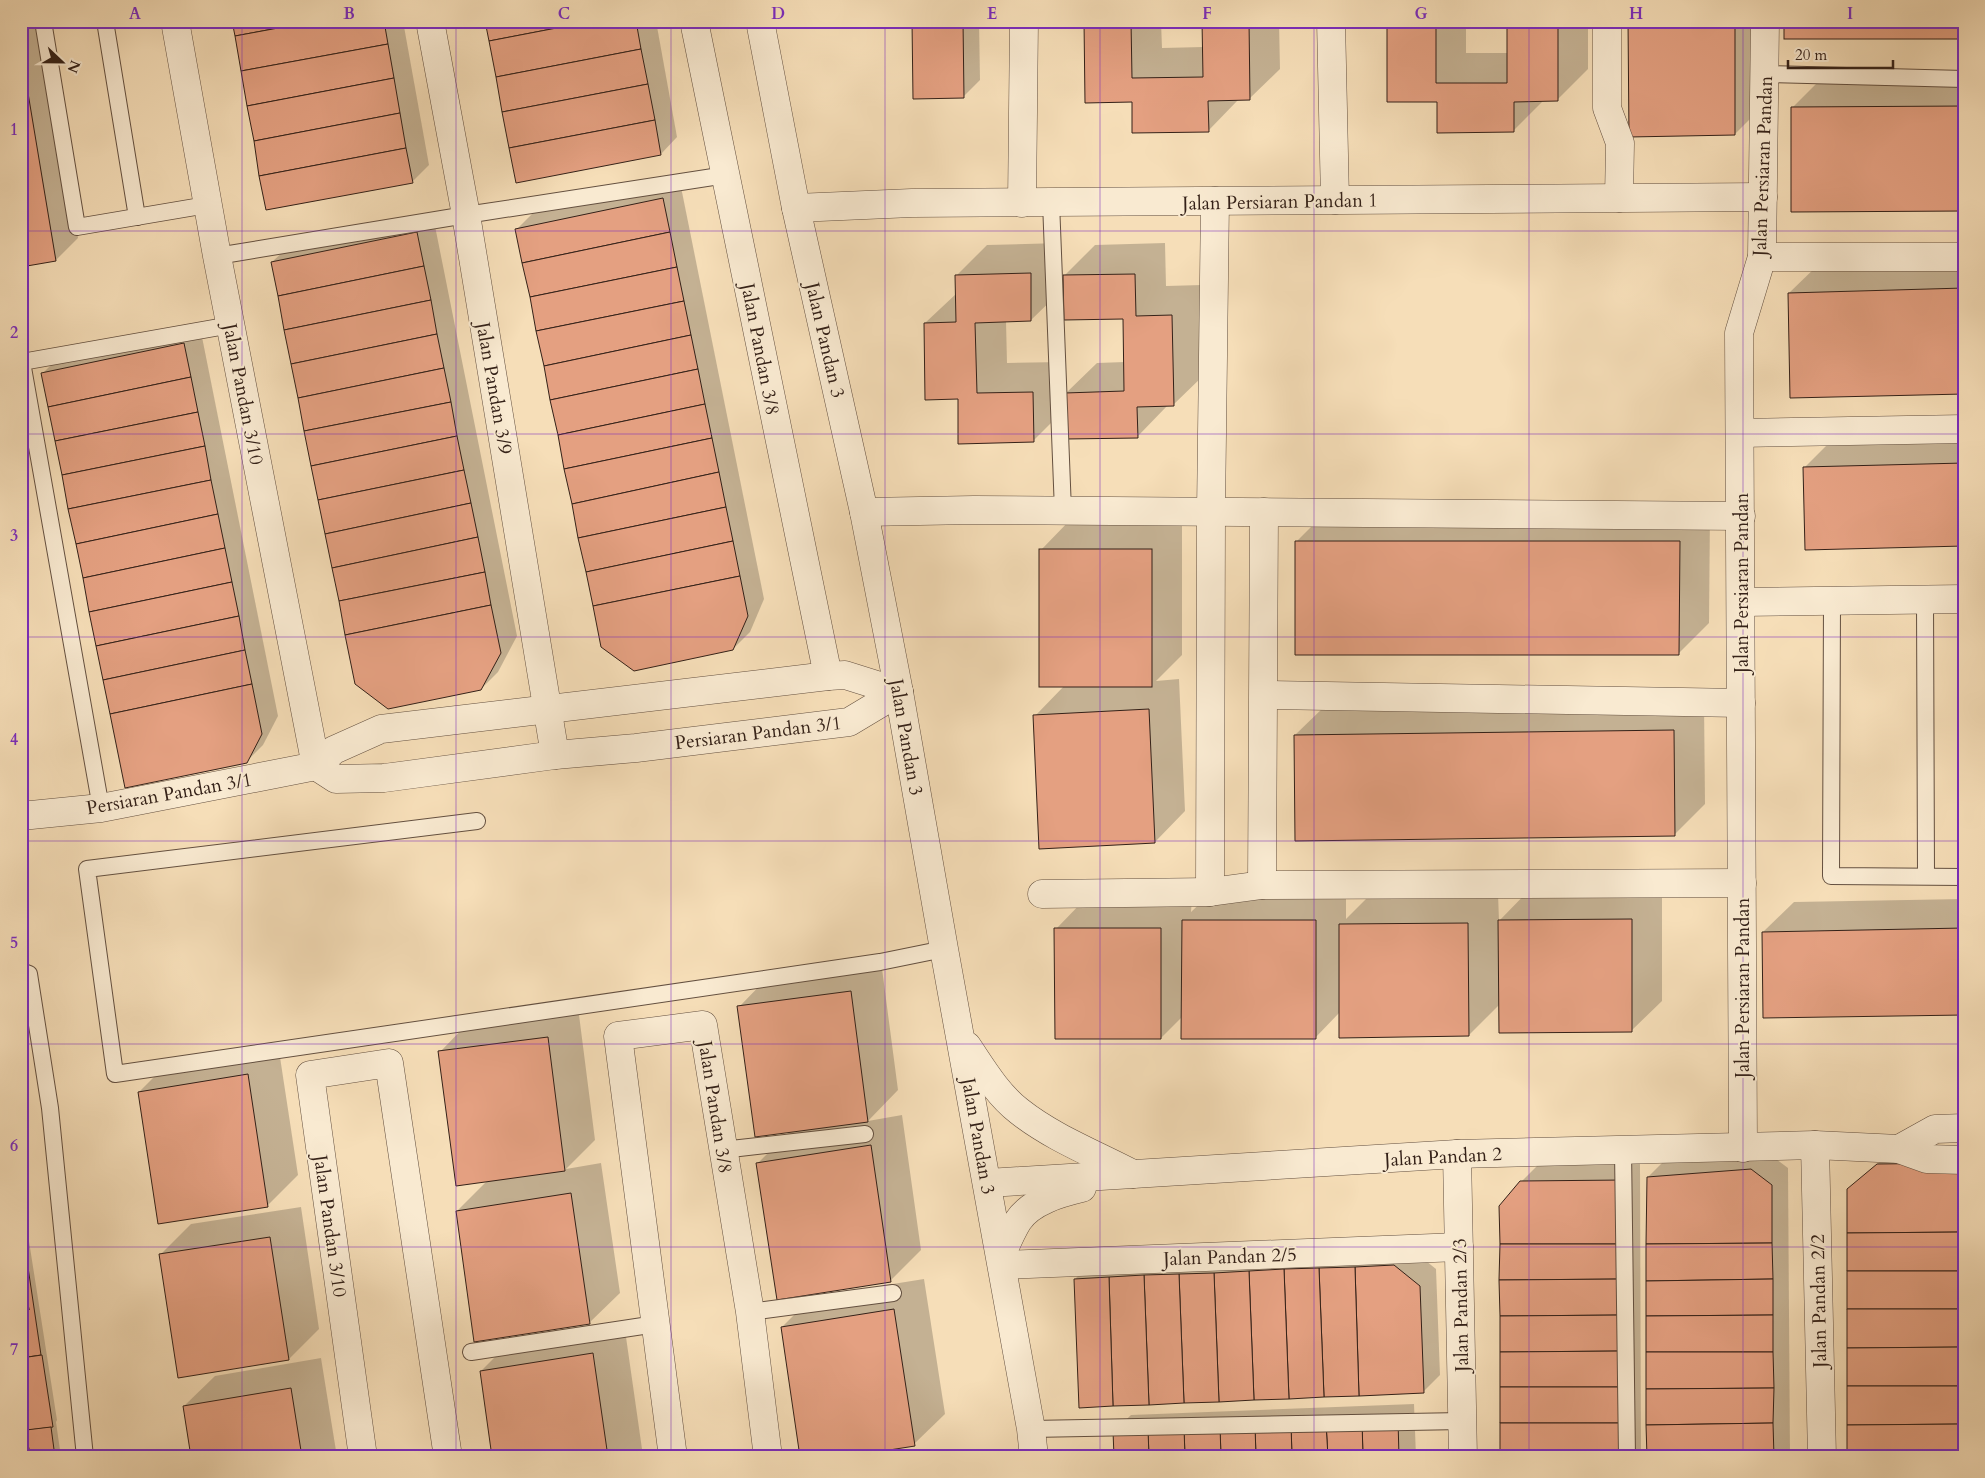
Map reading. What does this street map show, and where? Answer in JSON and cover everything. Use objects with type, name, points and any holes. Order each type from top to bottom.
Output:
[{"type":"street","name":"Jalan Pandan 3/10","points":[[175,21],[207,205],[316,766]]},
{"type":"street","name":"Jalan Pandan 3/9","points":[[430,21],[466,215],[555,756]]},
{"type":"street","name":"Jalan Pandan 3/8","points":[[694,21],[828,676]]},
{"type":"street","name":"Jalan Pandan 3","points":[[760,21],[796,208],[864,512],[899,692],[988,1184],[1031,1429],[1034,1457]]},
{"type":"street","points":[[1022,203],[1024,21]]},
{"type":"street","points":[[1331,21],[1335,200]]},
{"type":"street","points":[[1607,21],[1607,108],[1620,143],[1619,198]]},
{"type":"street","name":"Jalan Persiaran Pandan","points":[[1743,1148],[1739,333],[1762,257],[1765,21]]},
{"type":"street","name":"Jalan Persiaran Pandan 1","points":[[796,208],[1051,202],[1763,197]]},
{"type":"street","points":[[1210,892],[1211,512],[1215,201]]},
{"type":"street","points":[[1762,257],[1964,258]]},
{"type":"street","points":[[1740,433],[1964,428]]},
{"type":"street","points":[[864,512],[1063,511],[1741,516]]},
{"type":"street","points":[[1262,885],[1264,512]]},
{"type":"street","points":[[1741,602],[1964,599]]},
{"type":"street","name":"Persiaran Pandan 3/1","points":[[21,816],[101,808],[316,766],[334,750],[381,729],[828,676],[845,676],[899,692]]},
{"type":"street","name":"Persiaran Pandan 3/1","points":[[316,766],[336,779],[384,778],[848,722],[899,692]]},
{"type":"street","points":[[1264,695],[1741,703]]},
{"type":"street","points":[[1042,894],[1210,892],[1262,885],[1742,883]]},
{"type":"street","name":"Jalan Pandan 3/8","points":[[673,1457],[618,1036],[703,1025],[750,1312],[768,1457]]},
{"type":"street","points":[[960,1035],[993,1084],[1018,1111],[1050,1132],[1135,1174]]},
{"type":"street","name":"Jalan Pandan 3/10","points":[[363,1457],[310,1075],[389,1063],[448,1457]]},
{"type":"street","points":[[1899,1149],[1935,1129],[1964,1128]]},
{"type":"street","name":"Jalan Pandan 2","points":[[988,1184],[1458,1154],[1815,1145],[1899,1149],[1928,1159],[1964,1160]]},
{"type":"street","name":"Jalan Pandan 2/2","points":[[1815,1145],[1822,1457]]},
{"type":"street","name":"Jalan Pandan 2/3","points":[[1458,1154],[1462,1457]]},
{"type":"street","points":[[1001,1261],[1018,1220],[1037,1204],[1057,1194],[1135,1174]]},
{"type":"street","name":"Jalan Pandan 2/5","points":[[1001,1261],[1459,1247]]},
{"type":"lane","points":[[42,21],[77,227],[207,205]]},
{"type":"lane","points":[[105,21],[137,217]]},
{"type":"lane","points":[[1764,74],[1964,80]]},
{"type":"lane","points":[[217,256],[726,175]]},
{"type":"lane","points":[[1051,202],[1063,511]]},
{"type":"lane","points":[[101,808],[22,362],[231,325]]},
{"type":"lane","points":[[1925,600],[1926,876]]},
{"type":"lane","points":[[1832,601],[1831,876],[1964,877]]},
{"type":"lane","points":[[476,821],[86,869],[115,1074],[870,963],[944,949]]},
{"type":"lane","points":[[21,971],[29,974],[50,1108],[85,1457]]},
{"type":"lane","points":[[722,1150],[864,1134]]},
{"type":"lane","points":[[1623,1150],[1627,1457]]},
{"type":"lane","points":[[750,1312],[893,1293]]},
{"type":"lane","points":[[471,1352],[656,1324]]},
{"type":"lane","points":[[1031,1429],[1462,1421]]},
{"type":"building","points":[[232,21],[316,21],[235,36]]},
{"type":"building","points":[[316,21],[384,21],[388,44],[241,71],[235,36]]},
{"type":"building","points":[[485,21],[593,21],[489,41]]},
{"type":"building","points":[[593,21],[636,21],[641,49],[496,77],[489,41]]},
{"type":"building","points":[[912,21],[963,21],[964,98],[913,99]]},
{"type":"building","points":[[1084,21],[1131,21],[1132,78],[1203,77],[1202,21],[1249,21],[1250,100],[1208,101],[1209,132],[1132,133],[1132,102],[1085,103]]},
{"type":"building","points":[[1387,21],[1436,21],[1436,83],[1507,83],[1507,21],[1558,21],[1558,101],[1514,102],[1514,132],[1437,133],[1437,102],[1387,102]]},
{"type":"building","points":[[1628,21],[1735,21],[1735,135],[1629,137]]},
{"type":"building","points":[[1784,21],[1964,21],[1964,39],[1784,39]]},
{"type":"building","points":[[388,44],[394,78],[247,106],[241,71]]},
{"type":"building","points":[[641,49],[648,84],[502,112],[496,77]]},
{"type":"building","points":[[21,51],[56,261],[21,267]]},
{"type":"building","points":[[394,78],[400,113],[254,141],[247,106]]},
{"type":"building","points":[[648,84],[655,120],[509,148],[502,112]]},
{"type":"building","points":[[1964,106],[1964,211],[1791,212],[1791,107]]},
{"type":"building","points":[[400,113],[406,148],[259,176],[254,141]]},
{"type":"building","points":[[655,120],[661,155],[516,183],[509,148]]},
{"type":"building","points":[[406,148],[413,183],[266,210],[259,176]]},
{"type":"building","points":[[663,198],[670,232],[522,263],[515,229]]},
{"type":"building","points":[[417,232],[424,266],[278,296],[271,262]]},
{"type":"building","points":[[670,232],[677,267],[530,297],[522,263]]},
{"type":"building","points":[[424,266],[431,300],[284,330],[278,296]]},
{"type":"building","points":[[677,267],[684,301],[536,331],[530,297]]},
{"type":"building","points":[[1031,273],[1031,321],[975,323],[977,393],[1033,392],[1034,442],[958,444],[958,399],[925,400],[924,323],[956,322],[955,275]]},
{"type":"building","points":[[1135,274],[1136,316],[1172,315],[1174,406],[1137,407],[1138,438],[1066,439],[1065,393],[1124,391],[1123,319],[1064,320],[1063,275]]},
{"type":"building","points":[[1964,288],[1964,394],[1790,398],[1788,293]]},
{"type":"building","points":[[431,300],[437,334],[291,364],[284,330]]},
{"type":"building","points":[[684,301],[691,335],[544,366],[536,331]]},
{"type":"building","points":[[437,334],[444,368],[298,398],[291,364]]},
{"type":"building","points":[[691,335],[698,369],[550,400],[544,366]]},
{"type":"building","points":[[184,343],[191,377],[48,407],[41,373]]},
{"type":"building","points":[[444,368],[451,402],[304,431],[298,398]]},
{"type":"building","points":[[698,369],[705,404],[558,435],[550,400]]},
{"type":"building","points":[[191,377],[198,412],[55,441],[48,407]]},
{"type":"building","points":[[451,402],[457,436],[311,466],[304,431]]},
{"type":"building","points":[[705,404],[712,438],[564,469],[558,435]]},
{"type":"building","points":[[198,412],[205,446],[62,475],[55,441]]},
{"type":"building","points":[[457,436],[464,470],[318,500],[311,466]]},
{"type":"building","points":[[712,438],[719,472],[572,504],[564,469]]},
{"type":"building","points":[[205,446],[211,480],[68,509],[62,475]]},
{"type":"building","points":[[1964,463],[1964,546],[1805,550],[1803,467]]},
{"type":"building","points":[[464,470],[471,503],[325,534],[318,500]]},
{"type":"building","points":[[719,472],[726,507],[578,538],[572,504]]},
{"type":"building","points":[[211,480],[218,514],[76,544],[68,509]]},
{"type":"building","points":[[471,503],[478,537],[332,568],[325,534]]},
{"type":"building","points":[[726,507],[733,541],[586,572],[578,538]]},
{"type":"building","points":[[218,514],[225,548],[83,578],[76,544]]},
{"type":"building","points":[[478,537],[485,572],[339,601],[332,568]]},
{"type":"building","points":[[733,541],[740,576],[593,606],[586,572]]},
{"type":"building","points":[[1295,541],[1680,541],[1679,655],[1295,655]]},
{"type":"building","points":[[225,548],[232,582],[89,612],[83,578]]},
{"type":"building","points":[[1039,549],[1152,549],[1152,687],[1039,687]]},
{"type":"building","points":[[485,572],[491,605],[345,635],[339,601]]},
{"type":"building","points":[[740,576],[748,616],[733,650],[634,671],[601,647],[593,606]]},
{"type":"building","points":[[232,582],[239,616],[96,646],[89,612]]},
{"type":"building","points":[[491,605],[501,653],[481,690],[388,709],[355,684],[345,635]]},
{"type":"building","points":[[239,616],[245,650],[103,680],[96,646]]},
{"type":"building","points":[[245,650],[252,684],[110,714],[103,680]]},
{"type":"building","points":[[252,684],[262,734],[247,763],[125,788],[110,714]]},
{"type":"building","points":[[1149,709],[1155,843],[1039,849],[1033,715]]},
{"type":"building","points":[[1674,730],[1675,836],[1295,841],[1294,735]]},
{"type":"building","points":[[1632,919],[1632,1032],[1499,1033],[1498,920]]},
{"type":"building","points":[[1182,920],[1316,920],[1316,1039],[1181,1039]]},
{"type":"building","points":[[1468,923],[1469,1036],[1339,1038],[1339,924]]},
{"type":"building","points":[[1054,928],[1161,928],[1161,1039],[1055,1039]]},
{"type":"building","points":[[1964,928],[1964,1015],[1763,1018],[1762,932]]},
{"type":"building","points":[[851,991],[868,1122],[755,1137],[737,1006]]},
{"type":"building","points":[[548,1037],[565,1171],[456,1186],[438,1051]]},
{"type":"building","points":[[248,1074],[268,1207],[158,1224],[138,1092]]},
{"type":"building","points":[[871,1145],[891,1282],[777,1300],[756,1163]]},
{"type":"building","points":[[1964,1163],[1964,1232],[1847,1233],[1847,1189],[1877,1164]]},
{"type":"building","points":[[1751,1169],[1772,1185],[1772,1243],[1646,1244],[1647,1177]]},
{"type":"building","points":[[1624,1180],[1624,1244],[1500,1244],[1499,1206],[1520,1181]]},
{"type":"building","points":[[571,1193],[590,1324],[474,1342],[456,1211]]},
{"type":"building","points":[[21,1220],[41,1355],[21,1358],[21,1311],[29,1310],[21,1259]]},
{"type":"building","points":[[1964,1232],[1964,1271],[1847,1271],[1847,1233]]},
{"type":"building","points":[[270,1237],[289,1360],[178,1378],[159,1254]]},
{"type":"building","points":[[1772,1243],[1773,1279],[1646,1281],[1646,1244]]},
{"type":"building","points":[[1500,1244],[1624,1244],[1624,1279],[1499,1280]]},
{"type":"building","points":[[21,1259],[29,1310],[21,1311]]},
{"type":"building","points":[[1394,1265],[1420,1286],[1424,1393],[1359,1396],[1355,1267]]},
{"type":"building","points":[[1355,1267],[1359,1396],[1324,1397],[1319,1268]]},
{"type":"building","points":[[1319,1268],[1324,1397],[1289,1399],[1284,1269]]},
{"type":"building","points":[[1284,1269],[1289,1399],[1254,1400],[1249,1271]]},
{"type":"building","points":[[1249,1271],[1254,1400],[1219,1402],[1214,1273]]},
{"type":"building","points":[[1847,1271],[1964,1271],[1964,1309],[1847,1309]]},
{"type":"building","points":[[1214,1273],[1219,1402],[1184,1403],[1179,1274]]},
{"type":"building","points":[[1179,1274],[1184,1403],[1149,1405],[1144,1275]]},
{"type":"building","points":[[1144,1275],[1149,1405],[1113,1406],[1109,1277]]},
{"type":"building","points":[[1109,1277],[1113,1406],[1079,1408],[1074,1279]]},
{"type":"building","points":[[1624,1279],[1624,1315],[1500,1316],[1499,1280]]},
{"type":"building","points":[[1773,1279],[1773,1315],[1646,1316],[1646,1281]]},
{"type":"building","points":[[894,1309],[915,1446],[844,1457],[800,1457],[781,1327]]},
{"type":"building","points":[[1847,1309],[1964,1309],[1964,1347],[1847,1348]]},
{"type":"building","points":[[1624,1315],[1624,1351],[1500,1352],[1500,1316]]},
{"type":"building","points":[[1773,1315],[1773,1352],[1646,1352],[1646,1316]]},
{"type":"building","points":[[1964,1347],[1964,1386],[1847,1386],[1847,1348]]},
{"type":"building","points":[[1624,1351],[1624,1387],[1500,1387],[1500,1352]]},
{"type":"building","points":[[1646,1352],[1773,1352],[1774,1388],[1646,1389]]},
{"type":"building","points":[[593,1353],[608,1457],[492,1457],[480,1371]]},
{"type":"building","points":[[42,1355],[53,1427],[21,1431],[21,1358]]},
{"type":"building","points":[[1847,1386],[1964,1386],[1964,1424],[1847,1425]]},
{"type":"building","points":[[1500,1387],[1624,1387],[1625,1423],[1500,1423]]},
{"type":"building","points":[[291,1388],[302,1457],[191,1457],[183,1406]]},
{"type":"building","points":[[1774,1388],[1773,1423],[1646,1425],[1646,1389]]},
{"type":"building","points":[[1398,1420],[1399,1457],[1363,1457],[1362,1421]]},
{"type":"building","points":[[1362,1421],[1363,1457],[1328,1457],[1326,1423]]},
{"type":"building","points":[[1326,1423],[1328,1457],[1292,1457],[1291,1424]]},
{"type":"building","points":[[1500,1423],[1625,1423],[1625,1457],[1500,1457]]},
{"type":"building","points":[[1773,1423],[1774,1457],[1647,1457],[1646,1425]]},
{"type":"building","points":[[1291,1424],[1292,1457],[1256,1457],[1255,1426]]},
{"type":"building","points":[[1964,1424],[1964,1457],[1847,1457],[1847,1425]]},
{"type":"building","points":[[1255,1426],[1256,1457],[1221,1457],[1220,1427]]},
{"type":"building","points":[[51,1427],[55,1457],[30,1457],[26,1430]]},
{"type":"building","points":[[1220,1427],[1221,1457],[1185,1457],[1184,1428]]},
{"type":"building","points":[[1184,1428],[1185,1457],[1149,1457],[1148,1430]]},
{"type":"building","points":[[26,1430],[30,1457],[21,1457],[21,1431]]},
{"type":"building","points":[[1148,1430],[1149,1457],[1114,1457],[1113,1431]]}]
